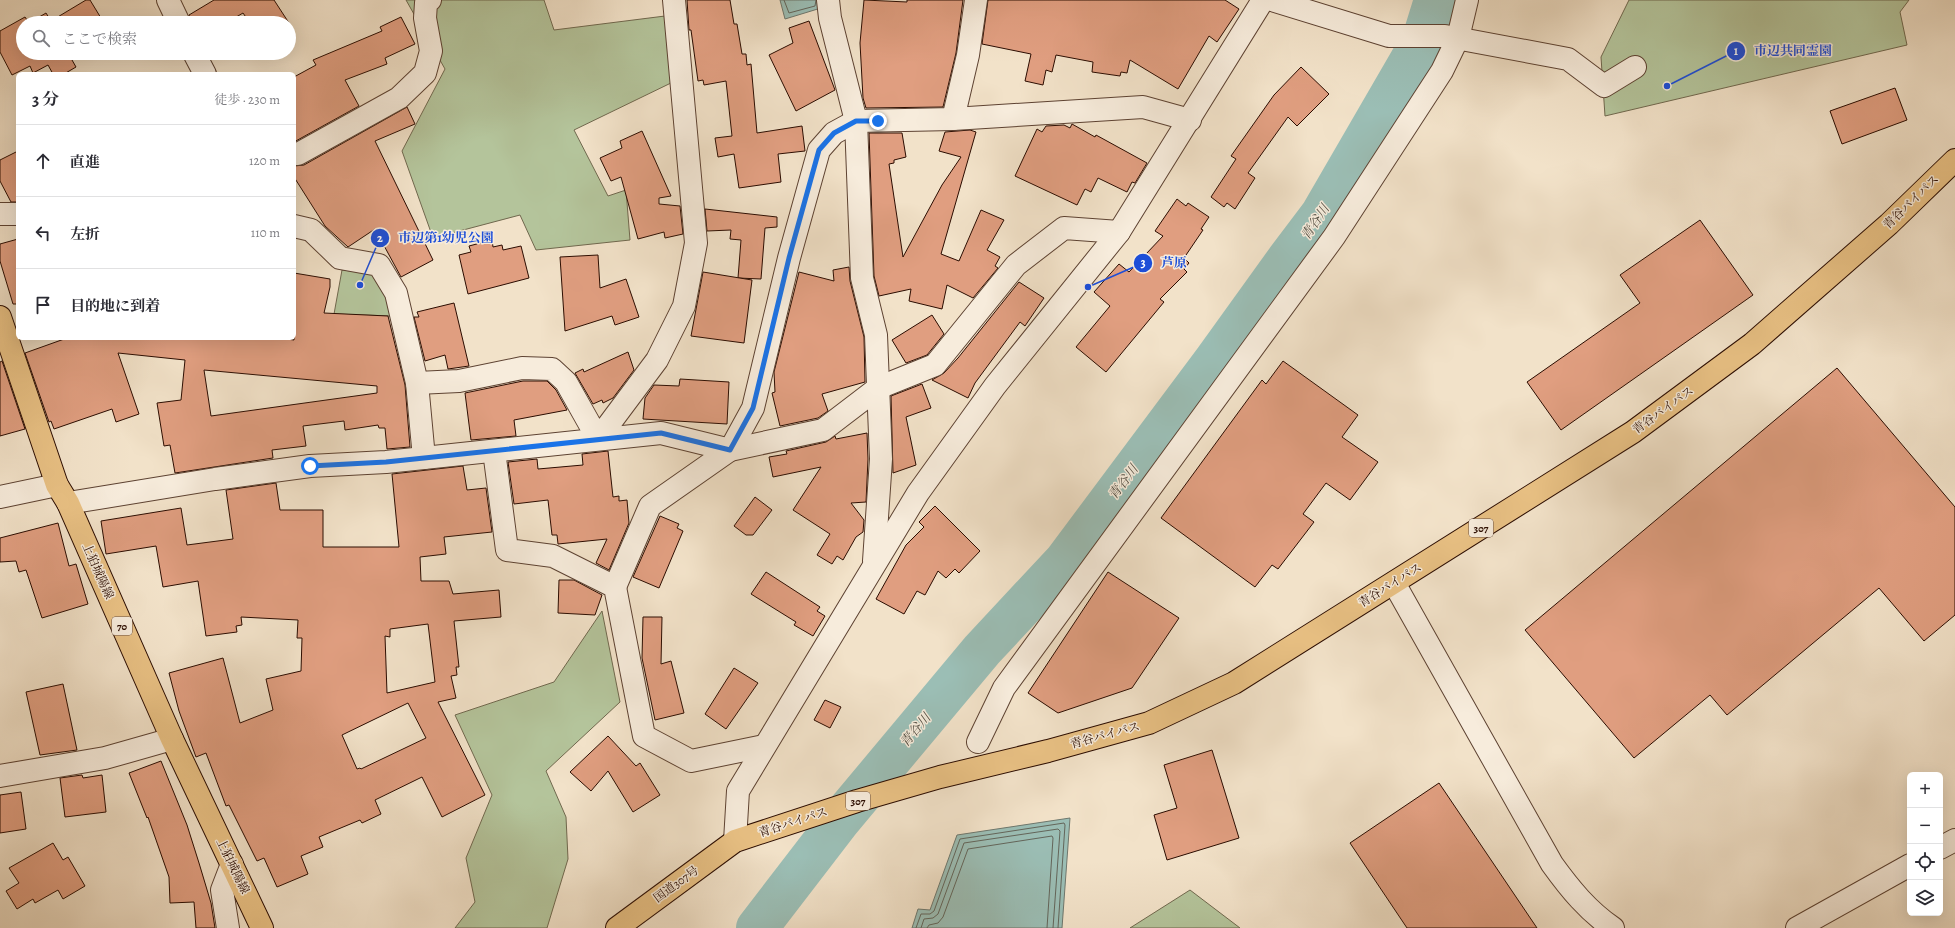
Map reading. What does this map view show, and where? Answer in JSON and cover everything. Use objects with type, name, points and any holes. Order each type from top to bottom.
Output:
[{"type":"main road","name":"青谷バイパス","points":[[735,841],[778,826],[940,777],[1048,751],[1149,723],[1234,683],[1633,432],[1752,344],[1888,224],[1955,160]]},
{"type":"main road","name":"上狛城陽線","points":[[0,317],[62,494],[172,739],[262,928]]},
{"type":"main road","name":"国道307号","points":[[617,928],[735,841]]},
{"type":"street","points":[[168,0],[176,16]]},
{"type":"street","points":[[296,154],[399,98],[425,73],[431,51],[425,18],[426,3],[430,0]]},
{"type":"street","points":[[598,439],[657,360],[684,306],[696,243],[674,0]]},
{"type":"street","points":[[828,0],[830,18],[856,121],[862,278],[876,335],[881,458],[874,564]]},
{"type":"street","points":[[953,119],[968,55],[976,0]]},
{"type":"street","points":[[735,841],[738,790],[918,493],[994,386],[1119,232],[1190,120],[1263,0]]},
{"type":"street","points":[[1272,0],[1389,36],[1451,37],[1568,59],[1604,86],[1635,67]]},
{"type":"street","points":[[978,742],[1004,688],[1334,237],[1393,144],[1442,71],[1451,37],[1467,0]]},
{"type":"street","points":[[198,60],[204,72]]},
{"type":"street","points":[[730,450],[753,408],[789,258],[819,150],[834,133],[856,121],[953,119],[1143,106],[1190,120]]},
{"type":"street","points":[[0,214],[16,214]]},
{"type":"street","points":[[296,226],[311,230],[340,258],[379,265],[396,293],[416,383],[424,458]]},
{"type":"street","points":[[764,746],[691,761],[644,736],[615,587],[650,506],[730,450],[823,430],[878,388],[935,365],[1016,265],[1064,228],[1119,232]]},
{"type":"street","points":[[416,383],[459,381],[522,368],[552,370],[566,382],[598,439]]},
{"type":"street","points":[[0,497],[62,494],[215,479],[310,466],[424,458],[661,433],[730,450]]},
{"type":"street","points":[[494,450],[507,550],[553,556],[615,587]]},
{"type":"street","points":[[1394,582],[1552,864],[1575,896],[1597,917],[1613,928]]},
{"type":"street","points":[[0,776],[105,758],[172,739]]},
{"type":"street","points":[[1943,846],[1955,840]]},
{"type":"street","points":[[228,928],[222,890],[232,864]]},
{"type":"street","points":[[1797,928],[1907,867]]},
{"type":"green space","points":[[406,0],[544,0],[554,30],[665,16],[673,82],[574,130],[608,196],[626,190],[630,240],[536,250],[520,215],[433,238],[402,151],[445,69]]},
{"type":"green space","points":[[1629,0],[1909,0],[1900,12],[1907,45],[1605,116],[1601,57]]},
{"type":"green space","points":[[342,270],[372,273],[390,296],[392,316],[334,314]]},
{"type":"green space","points":[[602,611],[620,702],[546,771],[566,817],[568,859],[547,928],[455,928],[475,902],[466,858],[492,795],[455,715],[554,682]]},
{"type":"green space","points":[[1190,890],[1240,928],[1130,928]]},
{"type":"water","points":[[780,0],[819,0],[821,8],[785,19]]},
{"type":"water","points":[[1070,818],[1062,928],[912,928],[918,909],[930,910],[957,835]]},
{"type":"building","points":[[86,0],[90,0],[100,16],[59,16]]},
{"type":"building","points":[[214,0],[274,0],[284,16],[245,16],[243,13],[238,16],[189,15]]},
{"type":"building","points":[[687,0],[730,0],[734,24],[737,24],[742,54],[746,54],[747,65],[751,64],[757,133],[802,126],[805,151],[778,154],[781,182],[739,188],[734,154],[718,157],[715,138],[732,136],[726,81],[704,85],[703,80],[698,81],[691,30],[689,30]]},
{"type":"building","points":[[864,0],[907,2],[907,0],[963,0],[956,53],[943,107],[866,108],[863,98],[860,43]]},
{"type":"building","points":[[988,0],[1225,0],[1239,9],[1217,42],[1209,36],[1178,89],[1130,60],[1127,73],[1121,72],[1120,76],[1092,72],[1093,62],[1056,55],[1052,72],[1046,70],[1043,85],[1025,81],[1031,54],[982,44]]},
{"type":"building","points":[[46,13],[48,16],[41,16]]},
{"type":"building","points":[[401,17],[415,44],[385,58],[387,64],[345,80],[359,106],[296,141],[296,76],[316,65],[313,60],[382,31],[380,27]]},
{"type":"building","points":[[809,21],[835,90],[796,111],[769,55],[793,43],[789,28]]},
{"type":"building","points":[[16,22],[16,60],[72,60],[76,67],[67,72],[52,72],[48,65],[33,72],[30,66],[12,75],[0,52],[0,31]]},
{"type":"building","points":[[1301,67],[1329,94],[1297,126],[1288,117],[1248,173],[1255,178],[1235,209],[1227,203],[1224,207],[1211,197],[1236,159],[1231,156],[1274,95]]},
{"type":"building","points":[[1895,88],[1907,120],[1842,144],[1830,111]]},
{"type":"building","points":[[407,107],[415,124],[375,141],[433,260],[401,277],[375,229],[348,247],[325,226],[296,180],[296,166],[304,165]]},
{"type":"building","points":[[1072,124],[1095,137],[1096,135],[1147,163],[1135,183],[1132,182],[1127,192],[1098,178],[1091,192],[1085,189],[1077,205],[1015,176],[1037,129],[1042,132],[1046,126],[1064,125],[1070,128]]},
{"type":"building","points":[[970,130],[976,132],[941,254],[959,261],[981,210],[1004,220],[987,250],[1000,257],[995,266],[998,268],[973,298],[947,285],[942,309],[909,301],[911,289],[879,296],[874,276],[869,133],[902,133],[906,157],[894,160],[894,163],[889,164],[903,257],[942,185],[961,157],[939,151],[945,132]]},
{"type":"building","points":[[642,131],[671,196],[659,198],[659,204],[680,206],[683,234],[665,238],[664,232],[638,239],[621,177],[611,181],[600,158],[622,148],[620,141]]},
{"type":"building","points":[[16,152],[16,202],[11,202],[0,181],[0,160]]},
{"type":"building","points":[[1177,199],[1186,206],[1188,203],[1209,217],[1201,229],[1203,230],[1184,258],[1189,263],[1184,269],[1187,272],[1160,299],[1164,302],[1106,372],[1076,347],[1110,306],[1094,292],[1119,264],[1129,272],[1163,236],[1155,231]]},
{"type":"building","points":[[705,209],[777,217],[777,227],[765,228],[761,279],[738,278],[741,240],[730,239],[731,230],[707,231]]},
{"type":"building","points":[[1700,220],[1753,295],[1561,430],[1527,382],[1640,303],[1620,275]]},
{"type":"building","points":[[16,240],[16,304],[13,304],[0,261],[0,244]]},
{"type":"building","points":[[492,240],[493,247],[502,245],[503,250],[521,246],[529,278],[468,294],[459,255],[471,252],[469,246]]},
{"type":"building","points":[[598,255],[600,288],[626,279],[639,317],[615,325],[612,316],[565,331],[560,257]]},
{"type":"building","points":[[849,267],[850,281],[864,337],[865,382],[822,394],[828,411],[818,418],[780,426],[772,393],[775,392],[774,372],[799,272],[834,281],[833,270]]},
{"type":"building","points":[[703,272],[752,280],[744,343],[691,336]]},
{"type":"building","points":[[296,273],[330,279],[330,287],[324,313],[388,316],[405,385],[410,447],[387,449],[385,428],[379,428],[378,425],[345,430],[344,421],[303,426],[306,446],[272,450],[273,458],[175,473],[170,445],[164,446],[157,403],[181,400],[185,360],[118,353],[139,414],[116,422],[112,409],[54,429],[51,421],[49,422],[25,353],[61,340],[296,340]],"holes":[[[204,370],[377,386],[377,393],[211,416]]]},
{"type":"building","points":[[1019,282],[1044,298],[1025,326],[1020,322],[975,383],[968,398],[932,380],[944,373],[958,358]]},
{"type":"building","points":[[454,303],[469,366],[448,369],[445,355],[425,361],[414,317],[419,317],[417,312]]},
{"type":"building","points":[[932,315],[944,334],[927,355],[906,363],[892,340]]},
{"type":"building","points":[[628,352],[634,370],[613,398],[603,403],[602,400],[593,404],[575,373],[583,369],[584,372]]},
{"type":"building","points":[[2,361],[25,429],[0,436],[0,362]]},
{"type":"building","points":[[1283,361],[1358,415],[1342,437],[1378,462],[1350,500],[1326,483],[1303,514],[1314,522],[1278,569],[1272,565],[1255,587],[1161,518],[1262,380],[1266,384]]},
{"type":"building","points":[[1837,368],[1955,507],[1955,615],[1924,641],[1879,588],[1727,715],[1710,695],[1634,758],[1525,630]]},
{"type":"building","points":[[680,379],[729,382],[727,424],[643,419],[645,398],[654,385],[679,386]]},
{"type":"building","points":[[523,381],[547,381],[556,390],[567,410],[514,420],[516,436],[471,440],[465,393]]},
{"type":"building","points":[[922,384],[931,408],[906,417],[916,465],[893,473],[891,396]]},
{"type":"building","points":[[867,433],[868,459],[866,502],[851,503],[864,520],[863,532],[856,537],[843,560],[837,556],[832,564],[817,555],[830,534],[793,510],[821,467],[773,477],[769,457],[787,454],[786,451],[826,442],[835,436],[836,439]]},
{"type":"building","points":[[608,451],[613,497],[619,496],[619,501],[627,500],[629,523],[609,570],[596,563],[607,539],[558,544],[557,535],[552,535],[548,500],[514,504],[508,462],[537,459],[538,469],[583,465],[582,454]]},
{"type":"building","points":[[463,466],[467,490],[486,488],[492,532],[444,537],[446,554],[420,557],[421,581],[449,581],[453,594],[499,590],[501,617],[454,621],[459,667],[456,667],[457,675],[451,676],[456,698],[438,702],[485,795],[442,817],[422,777],[375,800],[381,814],[362,823],[360,820],[319,837],[323,847],[301,856],[308,874],[277,887],[264,858],[257,861],[229,805],[226,806],[206,753],[196,757],[179,711],[169,673],[223,658],[240,723],[273,710],[266,679],[301,671],[302,638],[297,638],[298,620],[241,617],[242,625],[236,626],[237,632],[206,636],[198,581],[163,587],[156,546],[106,554],[101,521],[181,508],[187,545],[233,539],[226,490],[276,483],[280,510],[323,510],[323,547],[399,547],[392,474]],"holes":[[[428,624],[435,682],[387,693],[385,636],[390,637],[390,629]],[[408,703],[426,738],[361,769],[357,769],[342,735]]]},
{"type":"building","points":[[755,497],[772,510],[753,535],[746,535],[734,526]]},
{"type":"building","points":[[935,506],[980,551],[959,573],[955,569],[946,578],[938,571],[925,595],[917,591],[904,614],[876,599],[906,545],[924,527],[919,522]]},
{"type":"building","points":[[660,516],[679,524],[677,528],[683,531],[659,588],[633,577]]},
{"type":"building","points":[[58,523],[69,566],[76,564],[88,604],[42,618],[26,570],[19,572],[16,561],[0,562],[0,538]]},
{"type":"building","points":[[766,572],[820,607],[817,611],[825,616],[813,636],[794,625],[796,622],[751,594]]},
{"type":"building","points":[[1108,572],[1179,618],[1132,688],[1058,713],[1028,693]]},
{"type":"building","points":[[559,580],[574,580],[602,595],[595,615],[558,613]]},
{"type":"building","points":[[643,617],[662,617],[661,664],[671,661],[684,713],[655,720],[642,658]]},
{"type":"building","points":[[734,668],[758,683],[726,729],[705,714]]},
{"type":"building","points":[[63,684],[77,750],[40,755],[26,692]]},
{"type":"building","points":[[825,700],[841,707],[830,728],[814,720]]},
{"type":"building","points":[[608,736],[636,766],[640,763],[660,795],[633,812],[608,771],[591,791],[570,772]]},
{"type":"building","points":[[1212,750],[1239,838],[1167,860],[1154,815],[1177,808],[1164,765]]},
{"type":"building","points":[[161,761],[187,825],[211,903],[215,928],[196,928],[194,902],[170,903],[169,877],[148,817],[147,818],[129,773]]},
{"type":"building","points":[[82,775],[83,778],[102,775],[106,812],[65,817],[60,778]]},
{"type":"building","points":[[1439,783],[1537,928],[1407,928],[1350,843]]},
{"type":"building","points":[[21,792],[26,829],[0,833],[0,795]]},
{"type":"building","points":[[53,843],[63,860],[68,857],[85,886],[63,899],[58,890],[35,903],[33,899],[17,909],[6,891],[19,883],[9,868]]},
{"type":"waterway","name":"青谷川","points":[[757,928],[840,820],[982,650],[1065,561],[1321,215],[1423,39],[1435,0]]},
{"type":"place","name":"市辺共同霊園","points":[[1667,86]]},
{"type":"place","name":"市辺第1幼児公園","points":[[360,285]]},
{"type":"place","name":"芦原","points":[[1088,287]]},
{"type":"route","points":[[310,466],[386,462],[661,433],[730,450],[753,408],[789,258],[819,150],[834,133],[856,121],[878,121]]}]
